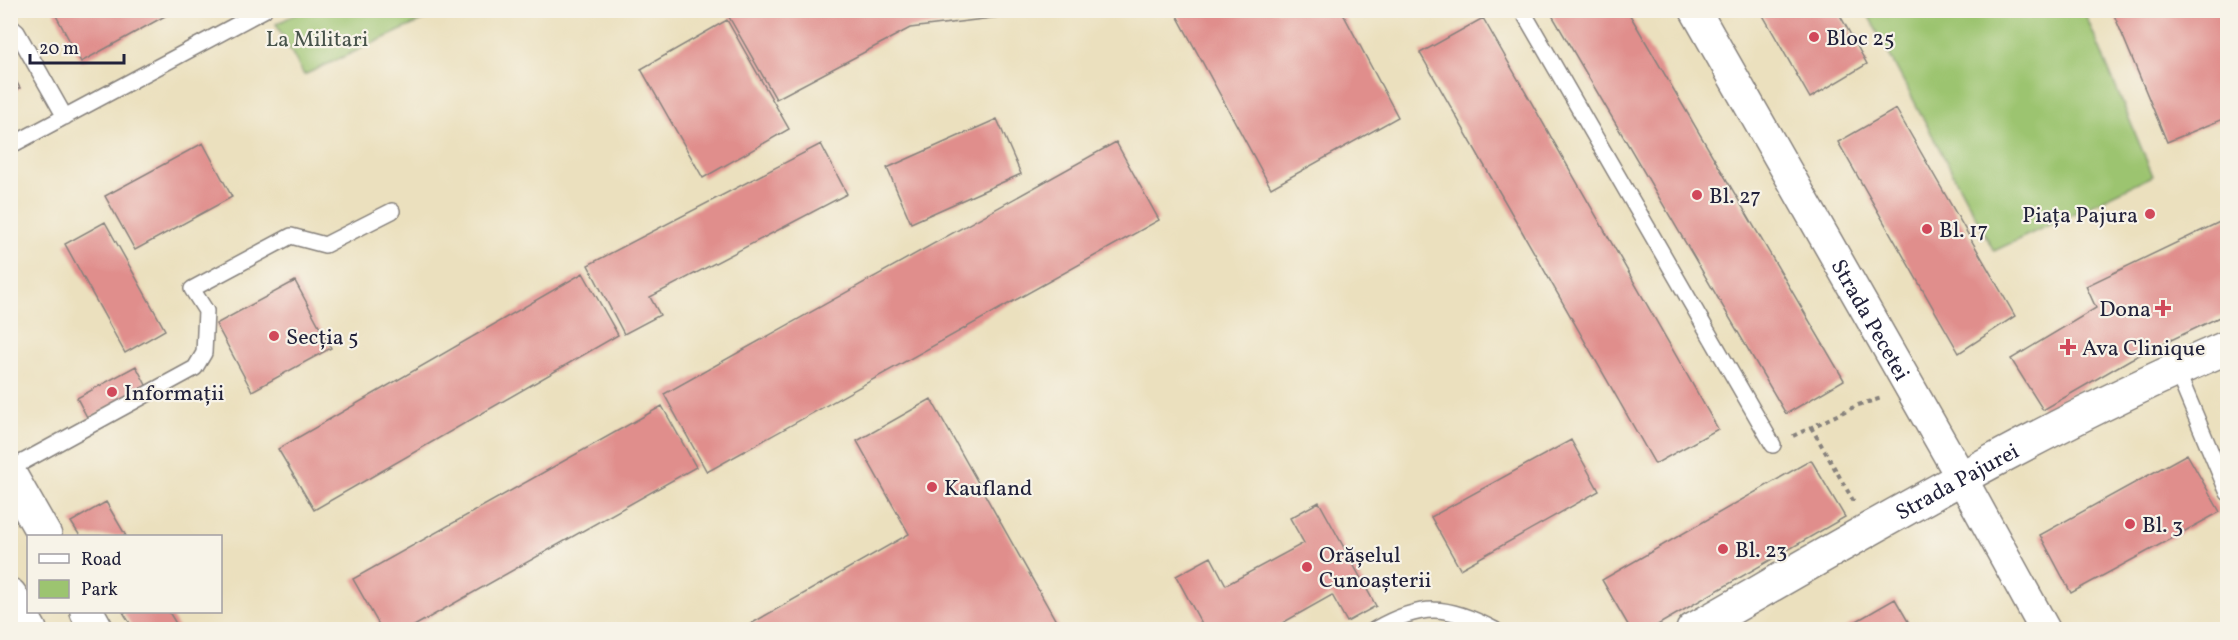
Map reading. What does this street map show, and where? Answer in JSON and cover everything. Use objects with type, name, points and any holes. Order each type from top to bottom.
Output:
[{"type":"street","name":"Strada Pecetei","points":[[1695,10],[1961,477],[2044,630]]},
{"type":"street","name":"Strada Pajurei","points":[[1693,630],[1961,477],[2176,369],[2228,347]]},
{"type":"street","points":[[10,475],[44,535]]},
{"type":"street","points":[[10,595],[30,630]]},
{"type":"street","points":[[88,613],[97,630]]},
{"type":"lane","points":[[10,146],[264,10]]},
{"type":"lane","points":[[1522,10],[1773,445]]},
{"type":"lane","points":[[10,26],[17,32],[65,117]]},
{"type":"lane","points":[[10,469],[195,368],[204,353],[206,311],[192,289],[291,236],[326,245],[392,210]]},
{"type":"lane","points":[[2176,369],[2228,493]]},
{"type":"lane","points":[[1374,630],[1395,618],[1419,610],[1444,610],[1472,618],[1495,630]]},
{"type":"path","points":[[1773,445],[1858,405],[1910,389]]},
{"type":"path","points":[[1811,427],[1870,529]]},
{"type":"green space","name":"La Militari","points":[[304,10],[443,11],[304,75],[276,24]]},
{"type":"green space","points":[[1866,11],[2084,11],[2153,176],[1994,251]]},
{"type":"building","points":[[53,10],[176,10],[81,62]]},
{"type":"building","points":[[725,10],[1042,10],[1042,12],[910,28],[776,99]]},
{"type":"building","points":[[1174,10],[1341,10],[1398,117],[1271,188]]},
{"type":"building","name":"Bl. 27","points":[[1549,10],[1627,10],[1844,380],[1786,414]]},
{"type":"building","name":"Bloc 25","points":[[1760,10],[1837,10],[1867,64],[1810,98]]},
{"type":"building","name":"Piața Pajura","points":[[2112,10],[2228,10],[2228,117],[2167,142]]},
{"type":"building","points":[[1483,18],[1718,429],[1655,464],[1420,53]]},
{"type":"building","points":[[727,20],[789,129],[703,178],[641,69]]},
{"type":"building","points":[[10,71],[20,88],[10,93]]},
{"type":"building","name":"Bl. 17","points":[[1896,109],[2015,316],[1959,353],[1838,142]]},
{"type":"building","points":[[997,119],[1021,174],[911,223],[887,168]]},
{"type":"building","points":[[1116,142],[1159,220],[707,472],[664,394]]},
{"type":"building","points":[[203,143],[232,197],[135,250],[105,196]]},
{"type":"building","points":[[821,144],[847,194],[650,297],[660,315],[624,334],[588,265]]},
{"type":"building","points":[[2228,218],[2228,313],[2131,359],[2043,410],[2011,359],[2096,308],[2086,286]]},
{"type":"building","points":[[105,222],[165,330],[125,353],[65,244]]},
{"type":"building","points":[[583,273],[618,335],[314,510],[278,449]]},
{"type":"building","name":"Secția 5","points":[[295,281],[331,348],[252,391],[216,324]]},
{"type":"building","name":"Informații","points":[[136,366],[147,387],[88,419],[77,398]]},
{"type":"building","name":"Kaufland","points":[[931,399],[1061,630],[740,630],[909,534],[857,441]]},
{"type":"building","points":[[662,406],[696,467],[407,630],[382,630],[353,579]]},
{"type":"building","points":[[1571,440],[1599,491],[1460,569],[1431,517]]},
{"type":"building","name":"Bl. 3","points":[[2187,454],[2220,512],[2071,593],[2040,535]]},
{"type":"building","name":"Bl. 23","points":[[1811,460],[1845,517],[1649,630],[1631,630],[1602,580]]},
{"type":"building","points":[[106,502],[125,535],[79,535],[71,522]]},
{"type":"building","name":"Orășelul Cunoașterii","points":[[1319,502],[1376,606],[1347,622],[1332,595],[1270,630],[1205,630],[1176,576],[1211,557],[1226,585],[1304,543],[1290,518]]},
{"type":"building","points":[[1895,599],[1913,630],[1841,630]]},
{"type":"building","points":[[124,613],[170,613],[180,630],[134,630]]},
{"type":"place","name":"Bloc 25","points":[[1814,37]]},
{"type":"place","name":"Bl. 27","points":[[1697,195]]},
{"type":"place","name":"Piața Pajura","points":[[2150,214]]},
{"type":"place","name":"Bl. 17","points":[[1927,229]]},
{"type":"place","name":"Dona","points":[[2163,308]]},
{"type":"place","name":"Secția 5","points":[[274,336]]},
{"type":"place","name":"Ava Clinique","points":[[2068,347]]},
{"type":"place","name":"Informații","points":[[112,392]]},
{"type":"place","name":"Kaufland","points":[[932,487]]},
{"type":"place","name":"Bl. 3","points":[[2130,524]]},
{"type":"place","name":"Bl. 23","points":[[1723,549]]},
{"type":"place","name":"Orășelul Cunoașterii","points":[[1307,567]]}]
